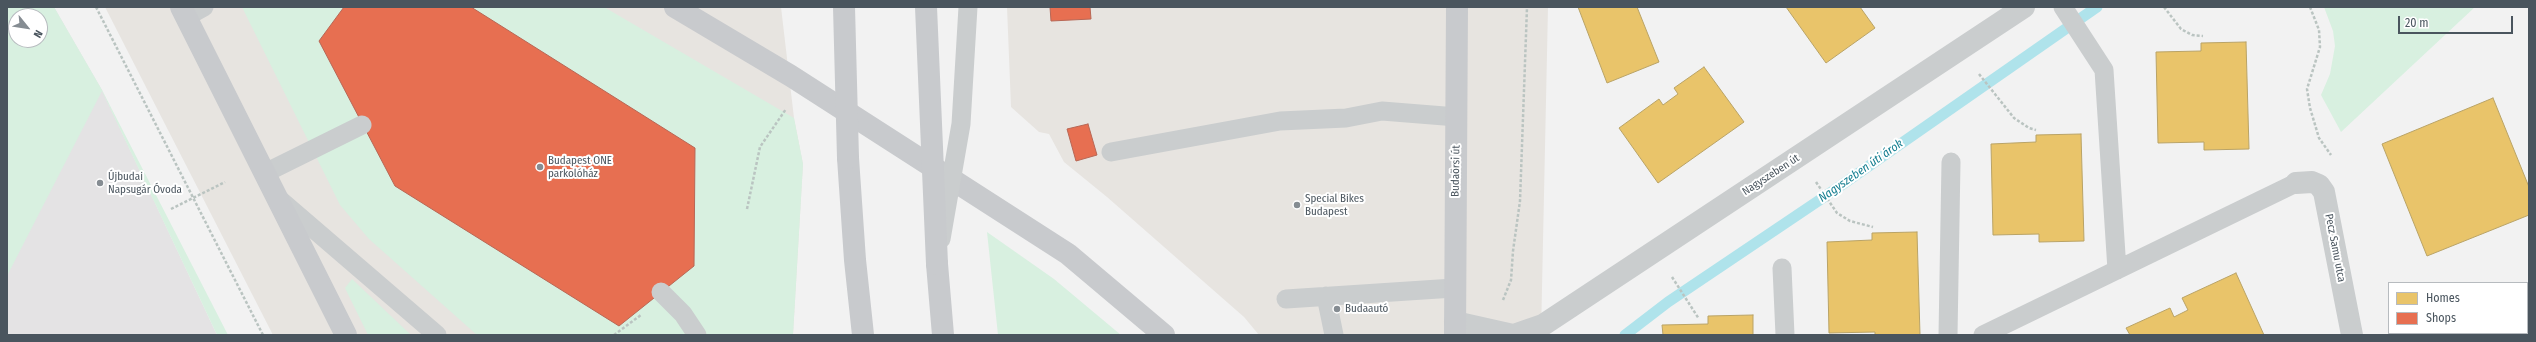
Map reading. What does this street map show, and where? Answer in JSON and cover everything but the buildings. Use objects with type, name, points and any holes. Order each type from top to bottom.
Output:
[{"type":"main road","points":[[675,7],[792,76],[1068,254],[1164,335]]},
{"type":"main road","points":[[844,7],[848,158],[855,260],[863,335]]},
{"type":"main road","points":[[926,7],[937,264],[943,335]]},
{"type":"main road","name":"Budaörsi út","points":[[1455,329],[1454,288],[1457,7]]},
{"type":"main road","points":[[190,10],[277,198],[346,335]]},
{"type":"street","name":"Nagyszeben út","points":[[1455,329],[1490,330],[1514,335],[1548,322],[2024,7]]},
{"type":"street","name":"Pecz Samu utca","points":[[2296,183],[2312,182],[2319,185],[2324,192],[2352,335]]},
{"type":"lane","points":[[937,264],[961,124],[968,7]]},
{"type":"lane","points":[[2066,11],[2104,70],[2117,270]]},
{"type":"lane","points":[[1111,152],[1280,120],[1346,118],[1382,111],[1457,117]]},
{"type":"lane","points":[[265,172],[362,125]]},
{"type":"lane","points":[[1948,335],[1951,162]]},
{"type":"lane","points":[[1983,335],[2296,183]]},
{"type":"lane","points":[[277,198],[437,335]]},
{"type":"lane","points":[[1782,268],[1785,335]]},
{"type":"lane","points":[[1286,299],[1454,288]]},
{"type":"lane","points":[[660,292],[679,309],[697,335]]},
{"type":"lane","points":[[1326,296],[1334,335]]},
{"type":"path","points":[[96,7],[263,335]]},
{"type":"path","points":[[1490,330],[1511,280],[1520,201],[1527,7]]},
{"type":"path","points":[[2164,7],[2181,30],[2192,35],[2203,36]]},
{"type":"path","points":[[2310,7],[2319,30],[2320,47],[2307,89],[2310,108],[2319,138],[2331,155]]},
{"type":"path","points":[[1982,78],[2019,122],[2036,130]]},
{"type":"path","points":[[747,209],[760,148],[788,106]]},
{"type":"path","points":[[171,210],[225,182]]},
{"type":"path","points":[[1820,188],[1844,219],[1873,227]]},
{"type":"path","points":[[1676,284],[1699,318]]},
{"type":"path","points":[[614,335],[645,312]]},
{"type":"shaded area","name":"Újbudai Napsugár Óvoda","points":[[7,7],[54,7],[102,90],[217,335],[7,335]]},
{"type":"shaded area","points":[[105,7],[781,7],[794,118],[803,164],[793,335],[273,335]]},
{"type":"shaded area","points":[[1007,7],[1548,7],[1541,335],[1259,335],[1244,317],[1107,197],[1064,162],[1049,134],[1039,132],[1011,107]]},
{"type":"green space","points":[[7,7],[54,7],[102,90],[228,335],[217,335],[102,91],[7,276]]},
{"type":"green space","points":[[242,7],[604,7],[794,118],[803,164],[793,335],[477,335],[369,239],[340,205]]},
{"type":"green space","points":[[2324,7],[2475,7],[2341,132],[2321,95],[2330,74],[2335,46],[2333,31]]},
{"type":"green space","points":[[987,232],[1054,279],[1121,335],[998,335]]},
{"type":"green space","points":[[352,279],[411,335],[368,335],[345,288]]},
{"type":"waterway","name":"Nagyszeben úti árok","points":[[1625,335],[1668,302],[1833,191],[2097,7]]},
{"type":"place","name":"Budapest ONE parkolóház","points":[[540,167]]},
{"type":"place","name":"Újbudai Napsugár Óvoda","points":[[100,183]]},
{"type":"place","name":"Special Bikes Budapest","points":[[1297,205]]},
{"type":"place","name":"Budaautó","points":[[1337,309]]}]
